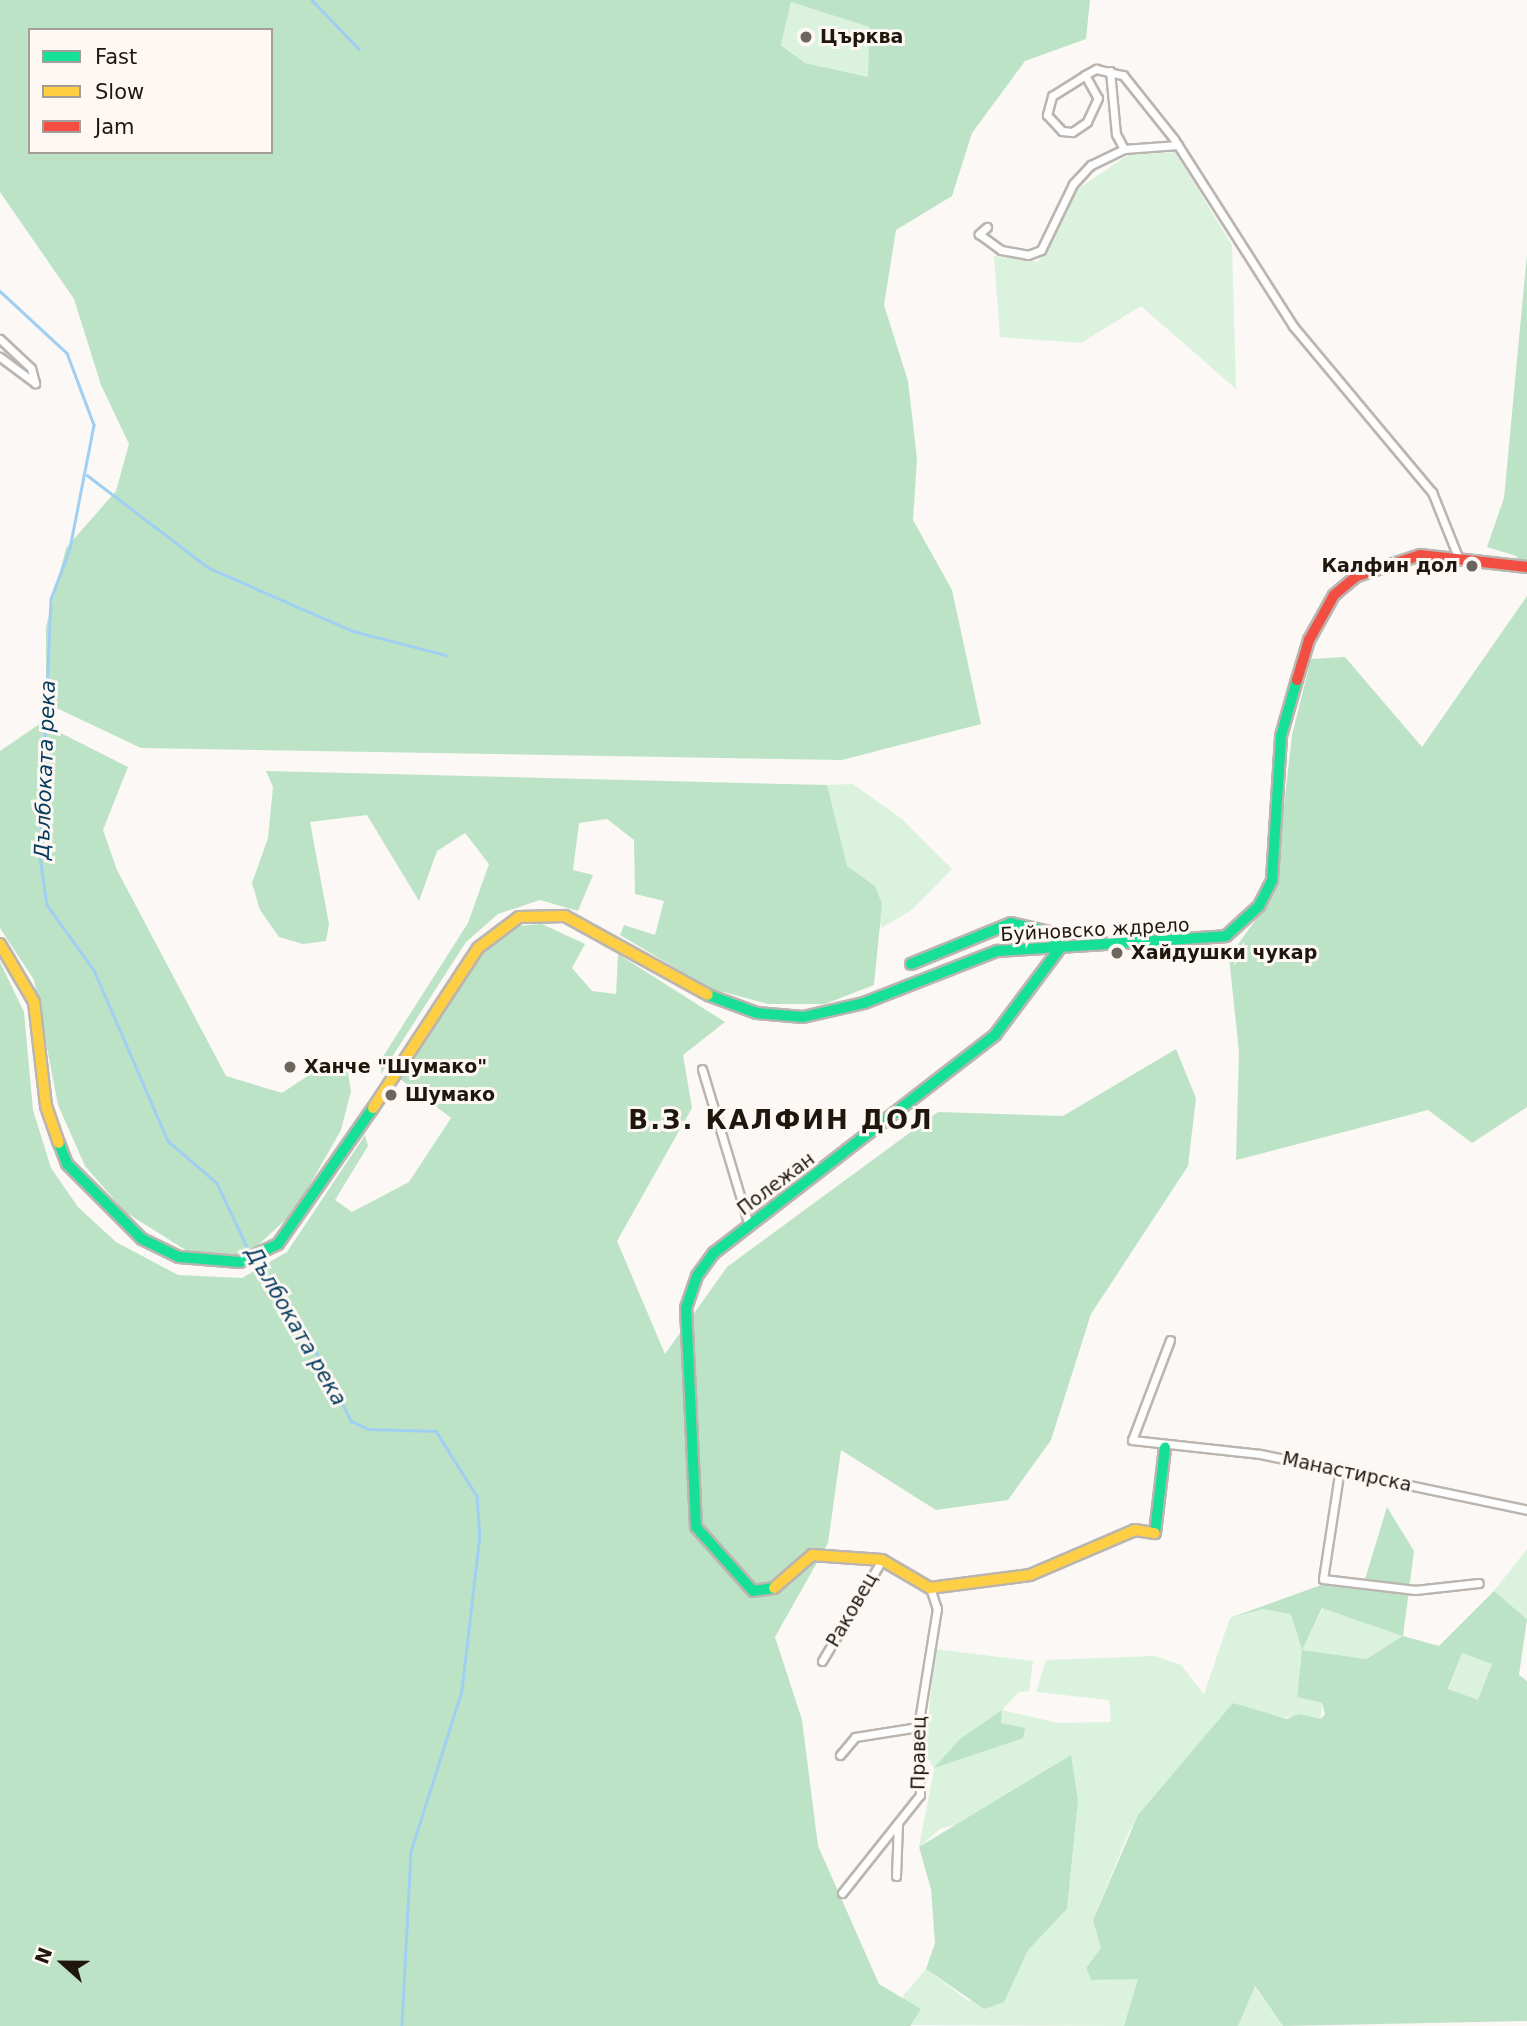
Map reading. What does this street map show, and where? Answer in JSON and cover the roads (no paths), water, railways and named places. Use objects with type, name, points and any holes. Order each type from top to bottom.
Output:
[{"type":"street","points":[[1085,75],[1098,98],[1094,112],[1072,132],[1062,131],[1046,115],[1047,102],[1085,75],[1110,71],[1123,75],[1148,101],[1293,326],[1432,492],[1458,557]]},
{"type":"street","points":[[1110,71],[1116,134],[1124,149]]},
{"type":"street","points":[[987,226],[979,234],[1002,250],[1028,255],[1041,250],[1081,174],[1124,149],[1178,145]]},
{"type":"street","points":[[0,339],[32,368],[34,383],[0,357]]},
{"type":"street","name":"Буйновско ждрело","points":[[0,944],[34,1002],[46,1106],[67,1164],[142,1239],[179,1257],[240,1262],[261,1253],[302,1216],[478,948],[519,917],[565,916],[693,989],[757,1013],[803,1017],[863,1003],[996,951],[1202,942],[1241,925],[1272,880],[1281,736],[1319,617],[1357,576],[1387,562],[1458,557],[1527,567]]},
{"type":"street","points":[[911,964],[1011,923],[1049,932],[1060,948]]},
{"type":"street","name":"Полежан","points":[[882,1560],[812,1555],[781,1587],[753,1591],[696,1527],[686,1308],[714,1253],[995,1035],[1060,948]]},
{"type":"street","points":[[702,1069],[749,1226]]},
{"type":"street","name":"Манастирска","points":[[1170,1340],[1130,1435],[1166,1448],[1253,1452],[1340,1468],[1527,1510]]},
{"type":"street","points":[[882,1560],[930,1588],[1030,1576],[1135,1530],[1160,1534],[1166,1448]]},
{"type":"street","points":[[1340,1468],[1322,1579],[1415,1590],[1479,1583]]},
{"type":"street","name":"Раковец","points":[[822,1661],[882,1560]]},
{"type":"street","name":"Правец","points":[[842,1893],[920,1795],[918,1727],[937,1609],[930,1588]]},
{"type":"street","points":[[840,1755],[855,1737],[918,1727]]},
{"type":"street","points":[[896,1876],[898,1823]]},
{"type":"waterway","points":[[312,0],[359,49]]},
{"type":"waterway","name":"Дълбоката река","points":[[0,291],[67,353],[94,425],[70,549],[51,599],[40,857],[47,905],[94,970],[168,1141],[217,1183],[250,1253]]},
{"type":"waterway","points":[[87,475],[209,568],[353,631],[446,655]]},
{"type":"waterway","name":"Дълбоката река","points":[[253,1259],[319,1357],[351,1421],[368,1429],[436,1431],[477,1496],[480,1535],[462,1691],[411,1852],[402,2026]]},
{"type":"place","name":"Църква","points":[[806,37]]},
{"type":"place","name":"Калфин дол","points":[[1472,566]]},
{"type":"place","name":"Хайдушки чукар","points":[[1117,953]]},
{"type":"place","name":"Ханче \"Шумако\"","points":[[290,1067]]},
{"type":"place","name":"Шумако","points":[[391,1095]]},
{"type":"district","name":"В.З. КАЛФИН ДОЛ","points":[[781,1121]]}]
